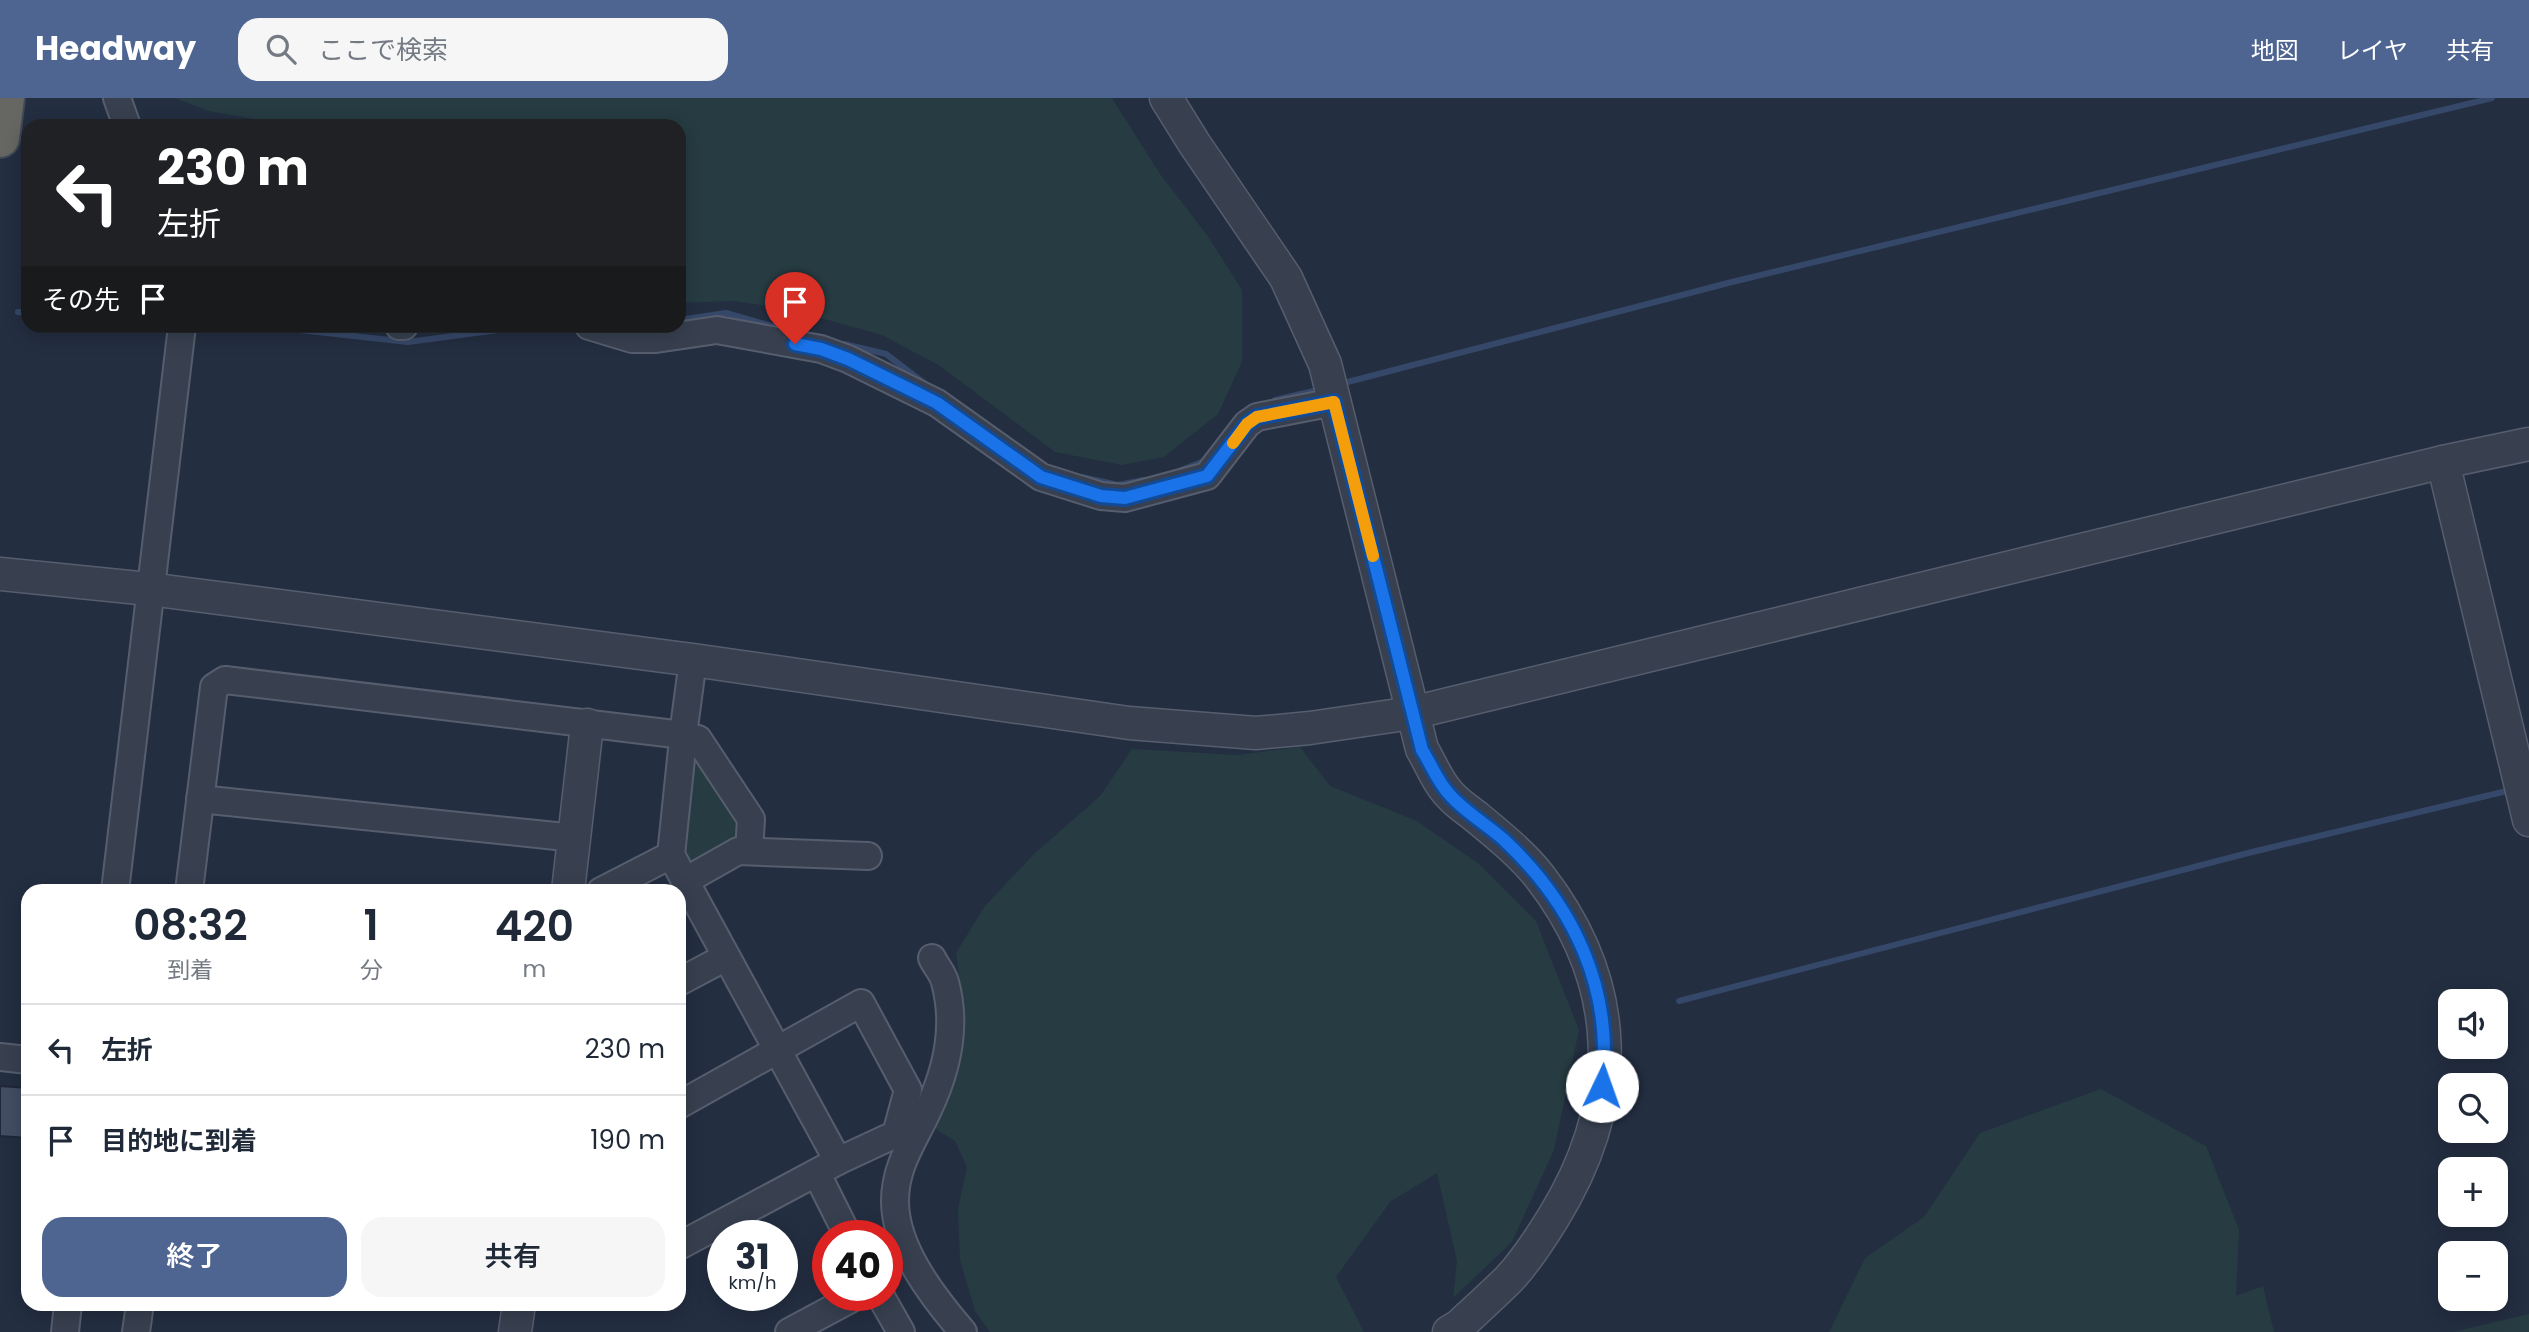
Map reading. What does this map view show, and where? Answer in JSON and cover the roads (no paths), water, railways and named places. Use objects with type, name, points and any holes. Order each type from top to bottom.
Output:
[{"type":"highway","points":[[0,138],[5,98]]},
{"type":"street","points":[[117,98],[124,119]]},
{"type":"street","points":[[1166,98],[1286,278],[1325,365],[1422,750],[1449,794],[1503,839],[1539,876],[1578,933],[1595,980],[1604,1033],[1601,1102],[1591,1141],[1573,1185],[1544,1233],[1510,1277],[1459,1326],[1449,1332]]},
{"type":"street","points":[[612,333],[632,339],[656,339],[717,330],[821,349],[848,359],[937,403],[1041,477],[1101,496],[1125,498],[1207,476],[1247,424],[1257,417],[1332,391]]},
{"type":"street","points":[[116,884],[181,333]]},
{"type":"street","points":[[0,574],[149,589],[693,660],[1129,723],[1256,733],[1412,713],[2443,462],[2529,444]]},
{"type":"street","points":[[2443,462],[2529,820]]},
{"type":"street","points":[[693,660],[671,855],[778,1051],[827,1167],[843,1220]]},
{"type":"street","points":[[190,884],[214,687],[225,680],[587,724],[682,742],[698,739],[751,819],[749,851]]},
{"type":"street","points":[[569,884],[587,724]]},
{"type":"street","points":[[200,799],[575,838]]},
{"type":"street","points":[[685,881],[738,851],[867,856]]},
{"type":"street","points":[[615,884],[671,855]]},
{"type":"street","points":[[686,978],[726,957]]},
{"type":"street","points":[[932,958],[945,980],[950,1034],[946,1066],[927,1113],[904,1154],[896,1184],[895,1204],[900,1229],[917,1270],[963,1332]]},
{"type":"street","points":[[686,1101],[862,1003],[908,1090],[895,1134],[686,1242]]},
{"type":"street","points":[[0,1056],[21,1059]]},
{"type":"street","points":[[65,1332],[67,1311]]},
{"type":"street","points":[[136,1332],[138,1311]]},
{"type":"street","points":[[515,1332],[518,1311]]},
{"type":"street","points":[[789,1332],[828,1311]]},
{"type":"street","points":[[889,1311],[901,1332]]},
{"type":"waterway","points":[[1340,384],[1732,282],[2492,98]]},
{"type":"waterway","points":[[686,319],[726,313],[786,330]]},
{"type":"waterway","points":[[326,333],[408,342],[476,333]]},
{"type":"waterway","points":[[844,344],[886,354],[924,383]]},
{"type":"waterway","points":[[1275,400],[1322,389]]},
{"type":"waterway","points":[[1181,470],[1207,460]]},
{"type":"waterway","points":[[1082,477],[1118,485],[1144,480]]},
{"type":"waterway","points":[[1679,1001],[2248,853],[2511,790]]}]
